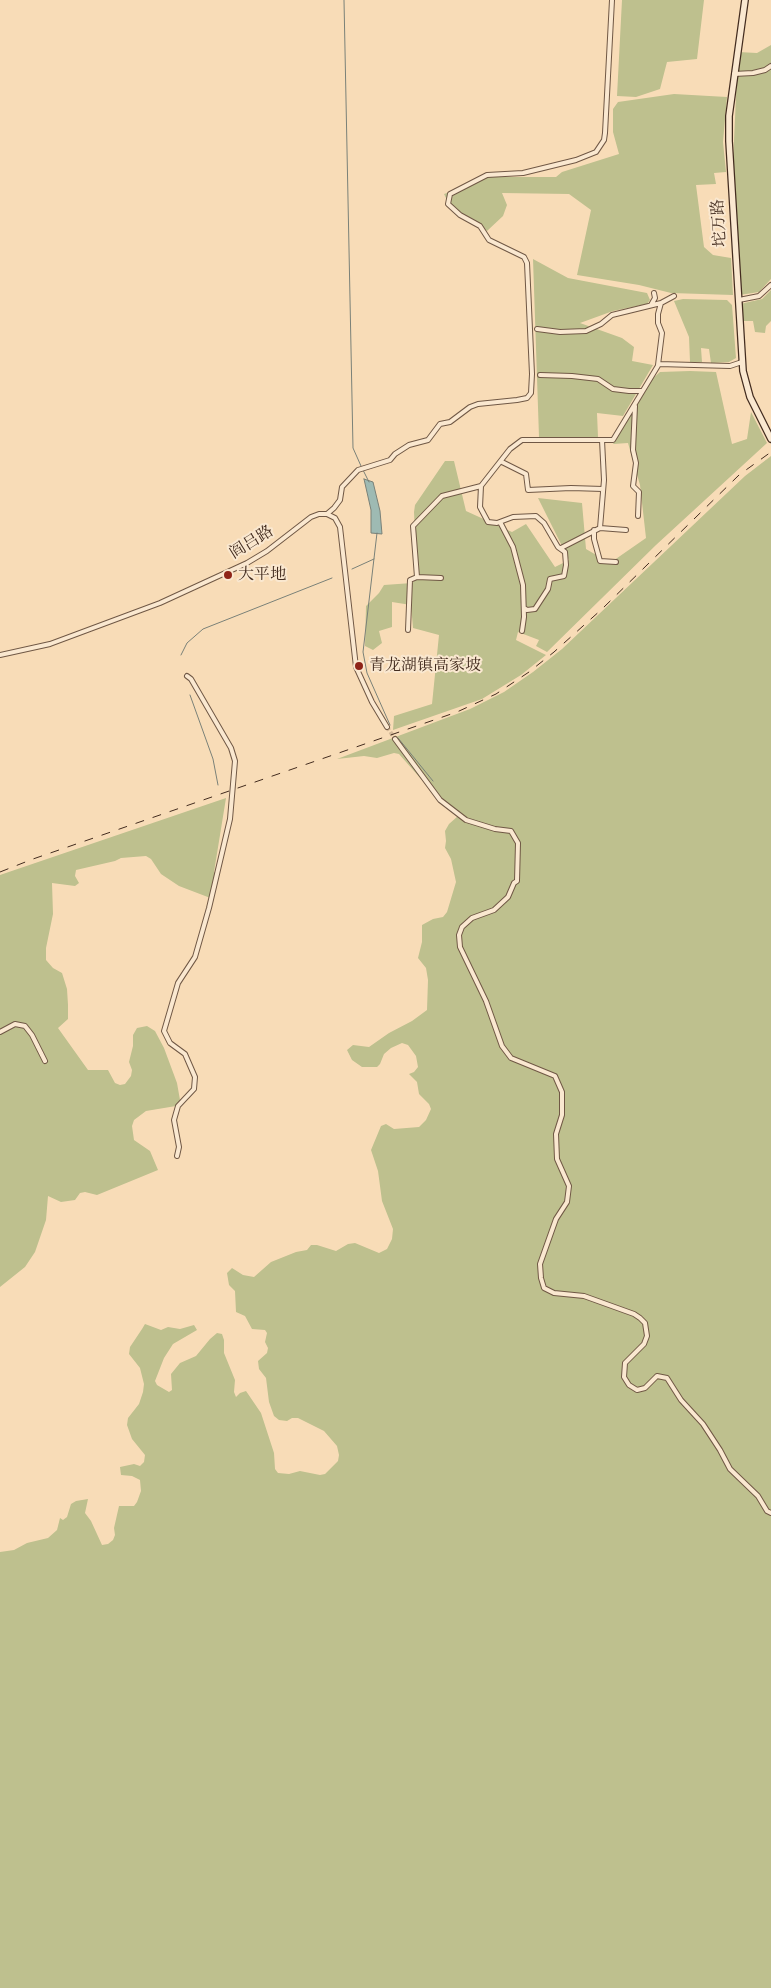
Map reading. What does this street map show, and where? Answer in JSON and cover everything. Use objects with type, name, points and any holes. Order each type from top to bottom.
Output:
[{"type":"main road","name":"坨万路","points":[[745,0],[729,116],[729,141],[742,362],[748,391],[770,435]]},
{"type":"street","points":[[387,727],[372,702],[356,667],[340,527],[335,518],[327,514],[340,500],[342,487],[358,470],[390,460],[395,454],[409,445],[428,440],[440,424],[450,422],[470,407],[478,404],[527,398],[531,392],[528,264],[524,257],[489,240],[480,226],[460,215],[448,204],[450,194],[487,175],[523,173],[576,160],[596,152],[604,140],[605,133],[612,0]]},
{"type":"street","points":[[734,74],[753,74],[771,66]]},
{"type":"street","points":[[739,300],[759,296],[771,285]]},
{"type":"street","points":[[651,305],[655,298],[654,292]]},
{"type":"street","points":[[537,329],[560,332],[586,331],[601,324],[612,315],[661,303],[674,296]]},
{"type":"street","points":[[417,577],[413,526],[442,496],[481,486],[502,462],[510,449],[522,440],[613,440],[658,365],[662,333],[658,323],[658,314],[661,303]]},
{"type":"street","points":[[658,365],[730,366],[742,362]]},
{"type":"street","points":[[540,375],[598,379],[613,389],[629,392],[642,391]]},
{"type":"street","points":[[635,404],[633,450],[636,463],[633,486],[639,492],[638,516]]},
{"type":"street","points":[[600,528],[604,489],[602,440]]},
{"type":"street","points":[[502,462],[526,474],[528,490],[604,489]]},
{"type":"street","points":[[481,486],[480,507],[488,522],[491,524],[512,517],[536,516],[544,523],[565,552],[564,576],[550,579],[548,589],[534,609],[527,610],[524,608]]},
{"type":"street","name":"阎吕路","points":[[0,655],[50,644],[160,603],[247,563],[267,551],[311,517],[327,514]]},
{"type":"street","points":[[500,522],[510,537],[523,585],[522,631]]},
{"type":"street","points":[[561,548],[600,528],[626,530]]},
{"type":"street","points":[[594,530],[594,539],[600,561],[616,562]]},
{"type":"street","points":[[408,630],[410,580],[417,577],[441,578]]},
{"type":"street","points":[[177,1156],[179,1147],[174,1120],[178,1106],[194,1089],[195,1077],[185,1054],[170,1043],[164,1030],[178,983],[195,957],[209,908],[230,819],[235,761],[231,748],[191,679],[187,676]]},
{"type":"street","points":[[395,739],[440,800],[466,820],[495,829],[511,831],[518,843],[517,881],[508,897],[494,910],[472,918],[462,927],[459,935],[460,947],[486,1001],[502,1046],[511,1058],[555,1076],[562,1092],[562,1115],[556,1134],[557,1159],[569,1186],[567,1202],[556,1219],[540,1264],[544,1288],[554,1293],[584,1296],[634,1314],[640,1318],[646,1328],[647,1336],[644,1344],[625,1363],[624,1377],[629,1385],[637,1390],[645,1388],[657,1376],[667,1378],[681,1400],[703,1424],[730,1469],[758,1496],[767,1511],[771,1513]]},
{"type":"street","points":[[0,1032],[15,1024],[25,1026],[32,1035],[45,1061]]},
{"type":"green space","points":[[622,0],[704,0],[697,59],[667,62],[660,89],[636,97],[617,96]]},
{"type":"green space","points":[[771,45],[771,279],[759,292],[740,295],[733,163],[738,52],[757,53]]},
{"type":"green space","points":[[674,94],[727,97],[723,142],[726,172],[714,173],[716,184],[696,185],[704,247],[713,255],[731,258],[733,295],[671,293],[639,285],[577,275],[591,210],[569,194],[502,193],[507,205],[503,216],[487,231],[481,225],[462,214],[447,200],[444,194],[464,187],[481,177],[556,177],[562,172],[619,154],[613,132],[613,109],[618,102]]},
{"type":"green space","points":[[533,259],[568,278],[647,293],[650,300],[647,304],[613,311],[580,323],[622,338],[634,347],[632,361],[653,365],[623,416],[597,413],[598,437],[539,437]]},
{"type":"green space","points":[[771,290],[771,321],[766,326],[765,333],[755,332],[753,321],[741,321],[740,304],[762,299]]},
{"type":"green space","points":[[683,299],[727,300],[732,305],[736,358],[729,362],[711,363],[709,349],[701,348],[702,362],[690,362],[689,337],[674,301]]},
{"type":"green space","points":[[660,372],[716,372],[732,444],[747,439],[751,412],[767,443],[656,545],[547,652],[536,646],[539,640],[518,632],[516,640],[546,655],[521,675],[482,699],[393,730],[394,716],[432,704],[439,635],[413,628],[411,605],[392,602],[392,627],[379,631],[382,643],[373,650],[365,646],[366,606],[384,585],[412,583],[417,579],[415,505],[445,461],[454,461],[466,511],[512,532],[526,524],[555,567],[569,560],[538,498],[582,503],[586,549],[610,563],[646,538],[640,485],[628,443],[613,444],[650,381]]},
{"type":"green space","points":[[771,456],[771,1988],[0,1988],[0,1552],[14,1550],[27,1543],[48,1538],[57,1530],[60,1518],[63,1520],[67,1517],[71,1504],[88,1499],[85,1513],[91,1521],[102,1545],[108,1544],[113,1540],[119,1506],[134,1506],[141,1491],[140,1480],[132,1476],[121,1475],[120,1467],[134,1464],[140,1466],[144,1462],[145,1455],[132,1439],[127,1425],[128,1418],[139,1404],[144,1384],[140,1368],[129,1354],[130,1347],[145,1324],[161,1330],[168,1327],[180,1329],[194,1325],[197,1330],[173,1344],[164,1358],[155,1381],[157,1385],[169,1392],[172,1390],[171,1374],[180,1363],[196,1356],[217,1333],[222,1334],[224,1353],[235,1380],[234,1392],[236,1397],[246,1391],[261,1413],[274,1453],[275,1469],[278,1473],[289,1474],[300,1471],[320,1475],[325,1474],[338,1461],[337,1446],[324,1431],[298,1418],[292,1418],[287,1421],[279,1420],[274,1416],[269,1402],[266,1378],[259,1369],[258,1361],[267,1353],[268,1348],[265,1342],[267,1333],[265,1330],[252,1329],[245,1316],[236,1312],[235,1291],[229,1285],[227,1273],[232,1268],[243,1275],[254,1277],[271,1262],[296,1252],[307,1250],[311,1245],[336,1251],[348,1244],[355,1243],[379,1253],[387,1249],[392,1239],[393,1229],[382,1201],[378,1171],[371,1150],[381,1126],[386,1124],[394,1129],[419,1127],[426,1120],[431,1109],[429,1104],[419,1094],[417,1082],[409,1074],[418,1067],[416,1056],[408,1045],[402,1043],[391,1048],[384,1054],[377,1067],[362,1067],[352,1060],[347,1050],[353,1045],[369,1047],[427,1010],[428,980],[426,968],[418,958],[422,942],[422,925],[433,919],[443,917],[447,912],[456,882],[451,859],[445,848],[445,831],[449,824],[458,816],[443,804],[399,754],[394,753],[377,758],[364,756],[337,759],[470,709],[504,692],[533,672],[562,649],[745,476]]},
{"type":"green space","points":[[226,798],[214,872],[218,874],[213,899],[179,886],[161,874],[151,859],[146,856],[121,858],[76,870],[75,876],[79,883],[75,886],[52,883],[53,914],[46,948],[46,960],[53,968],[62,973],[67,989],[68,1005],[68,1019],[58,1028],[88,1070],[108,1070],[115,1083],[120,1085],[125,1084],[131,1076],[132,1070],[129,1062],[133,1046],[133,1035],[137,1028],[147,1026],[155,1031],[164,1048],[177,1083],[180,1100],[176,1106],[146,1111],[134,1120],[132,1126],[134,1140],[150,1151],[158,1170],[97,1195],[85,1192],[80,1193],[75,1200],[61,1202],[48,1196],[46,1220],[35,1252],[25,1267],[0,1287],[0,875]]},
{"type":"water","points":[[364,479],[373,482],[380,511],[382,534],[371,533],[371,510]]},
{"type":"waterway","points":[[344,0],[353,448],[361,466]]},
{"type":"waterway","points":[[363,470],[369,482]]},
{"type":"waterway","points":[[377,533],[363,652],[367,673],[390,725]]},
{"type":"waterway","points":[[352,569],[374,559]]},
{"type":"waterway","points":[[181,655],[187,643],[203,629],[332,578]]},
{"type":"waterway","points":[[190,695],[213,759],[218,785]]},
{"type":"waterway","points":[[398,738],[433,781]]},
{"type":"tunnel","points":[[387,727],[395,739]]},
{"type":"railway","points":[[0,872],[457,712],[496,694],[529,672],[554,652],[602,609],[739,475],[771,452]]},
{"type":"place","name":"大平地","points":[[228,575]]},
{"type":"place","name":"青龙湖镇高家坡","points":[[359,666]]}]
